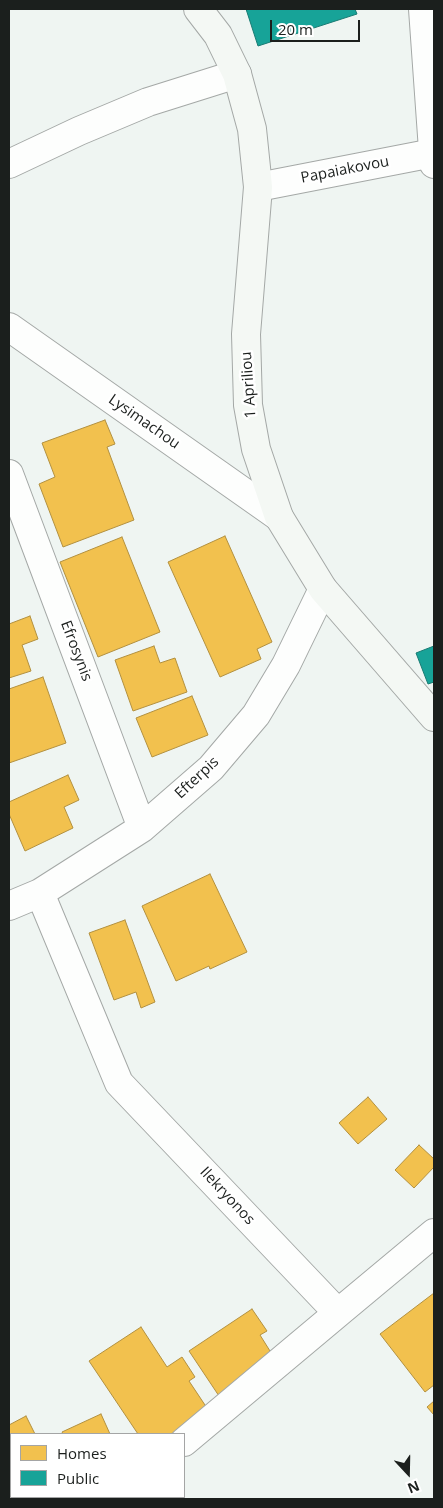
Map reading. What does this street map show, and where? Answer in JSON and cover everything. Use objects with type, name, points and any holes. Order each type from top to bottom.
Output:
[{"type":"main road","name":"1 Apriliou","points":[[198,9],[218,35],[236,74],[252,129],[258,187],[246,334],[248,405],[256,449],[279,518],[323,589],[434,717]]},
{"type":"street","points":[[423,9],[433,158]]},
{"type":"street","points":[[9,164],[79,131],[148,102],[236,74]]},
{"type":"street","name":"Papaiakovou","points":[[258,187],[433,158]]},
{"type":"street","name":"Lysimachou","points":[[9,327],[279,518]]},
{"type":"street","name":"Efrosynis","points":[[9,474],[142,828]]},
{"type":"street","name":"Efterpis","points":[[9,906],[40,892],[142,828],[211,768],[256,715],[286,665],[323,589]]},
{"type":"street","name":"Ilekryonos","points":[[40,892],[120,1083],[338,1314]]},
{"type":"street","points":[[185,1441],[434,1233]]},
{"type":"building: Homes","points":[[105,420],[115,444],[107,447],[134,520],[63,547],[39,484],[55,477],[42,443]]},
{"type":"building: Homes","points":[[225,536],[272,642],[257,649],[261,659],[220,677],[168,562]]},
{"type":"building: Homes","points":[[122,537],[160,632],[98,657],[60,562]]},
{"type":"building: Homes","points":[[30,616],[38,639],[22,645],[31,671],[9,678],[9,624]]},
{"type":"building: Homes","points":[[154,646],[160,663],[175,658],[187,692],[133,711],[115,660]]},
{"type":"building: Homes","points":[[43,677],[66,743],[9,763],[9,689]]},
{"type":"building: Homes","points":[[192,696],[208,735],[152,757],[136,718]]},
{"type":"building: Homes","points":[[68,775],[79,800],[64,807],[73,828],[25,851],[9,814],[9,802]]},
{"type":"building: Homes","points":[[210,874],[247,952],[210,969],[209,966],[176,981],[142,906]]},
{"type":"building: Homes","points":[[125,920],[155,1002],[141,1008],[136,992],[114,1000],[89,933]]},
{"type":"building: Homes","points":[[368,1097],[387,1119],[358,1144],[339,1123]]},
{"type":"building: Homes","points":[[419,1145],[434,1159],[434,1167],[414,1188],[395,1170]]},
{"type":"building: Homes","points":[[434,1293],[434,1385],[425,1392],[380,1334]]},
{"type":"building: Homes","points":[[252,1309],[267,1331],[260,1335],[275,1359],[219,1396],[189,1351]]},
{"type":"building: Homes","points":[[141,1327],[167,1367],[182,1357],[195,1377],[189,1381],[213,1417],[185,1433],[137,1433],[89,1361]]},
{"type":"building: Homes","points":[[434,1401],[434,1415],[427,1407]]},
{"type":"building: Homes","points":[[101,1414],[110,1433],[62,1433]]},
{"type":"building: Homes","points":[[26,1416],[34,1433],[10,1433],[10,1472],[9,1470],[9,1425]]},
{"type":"building: Public","points":[[246,9],[355,9],[357,14],[258,46]]},
{"type":"building: Public","points":[[434,646],[434,682],[428,684],[416,653]]}]
